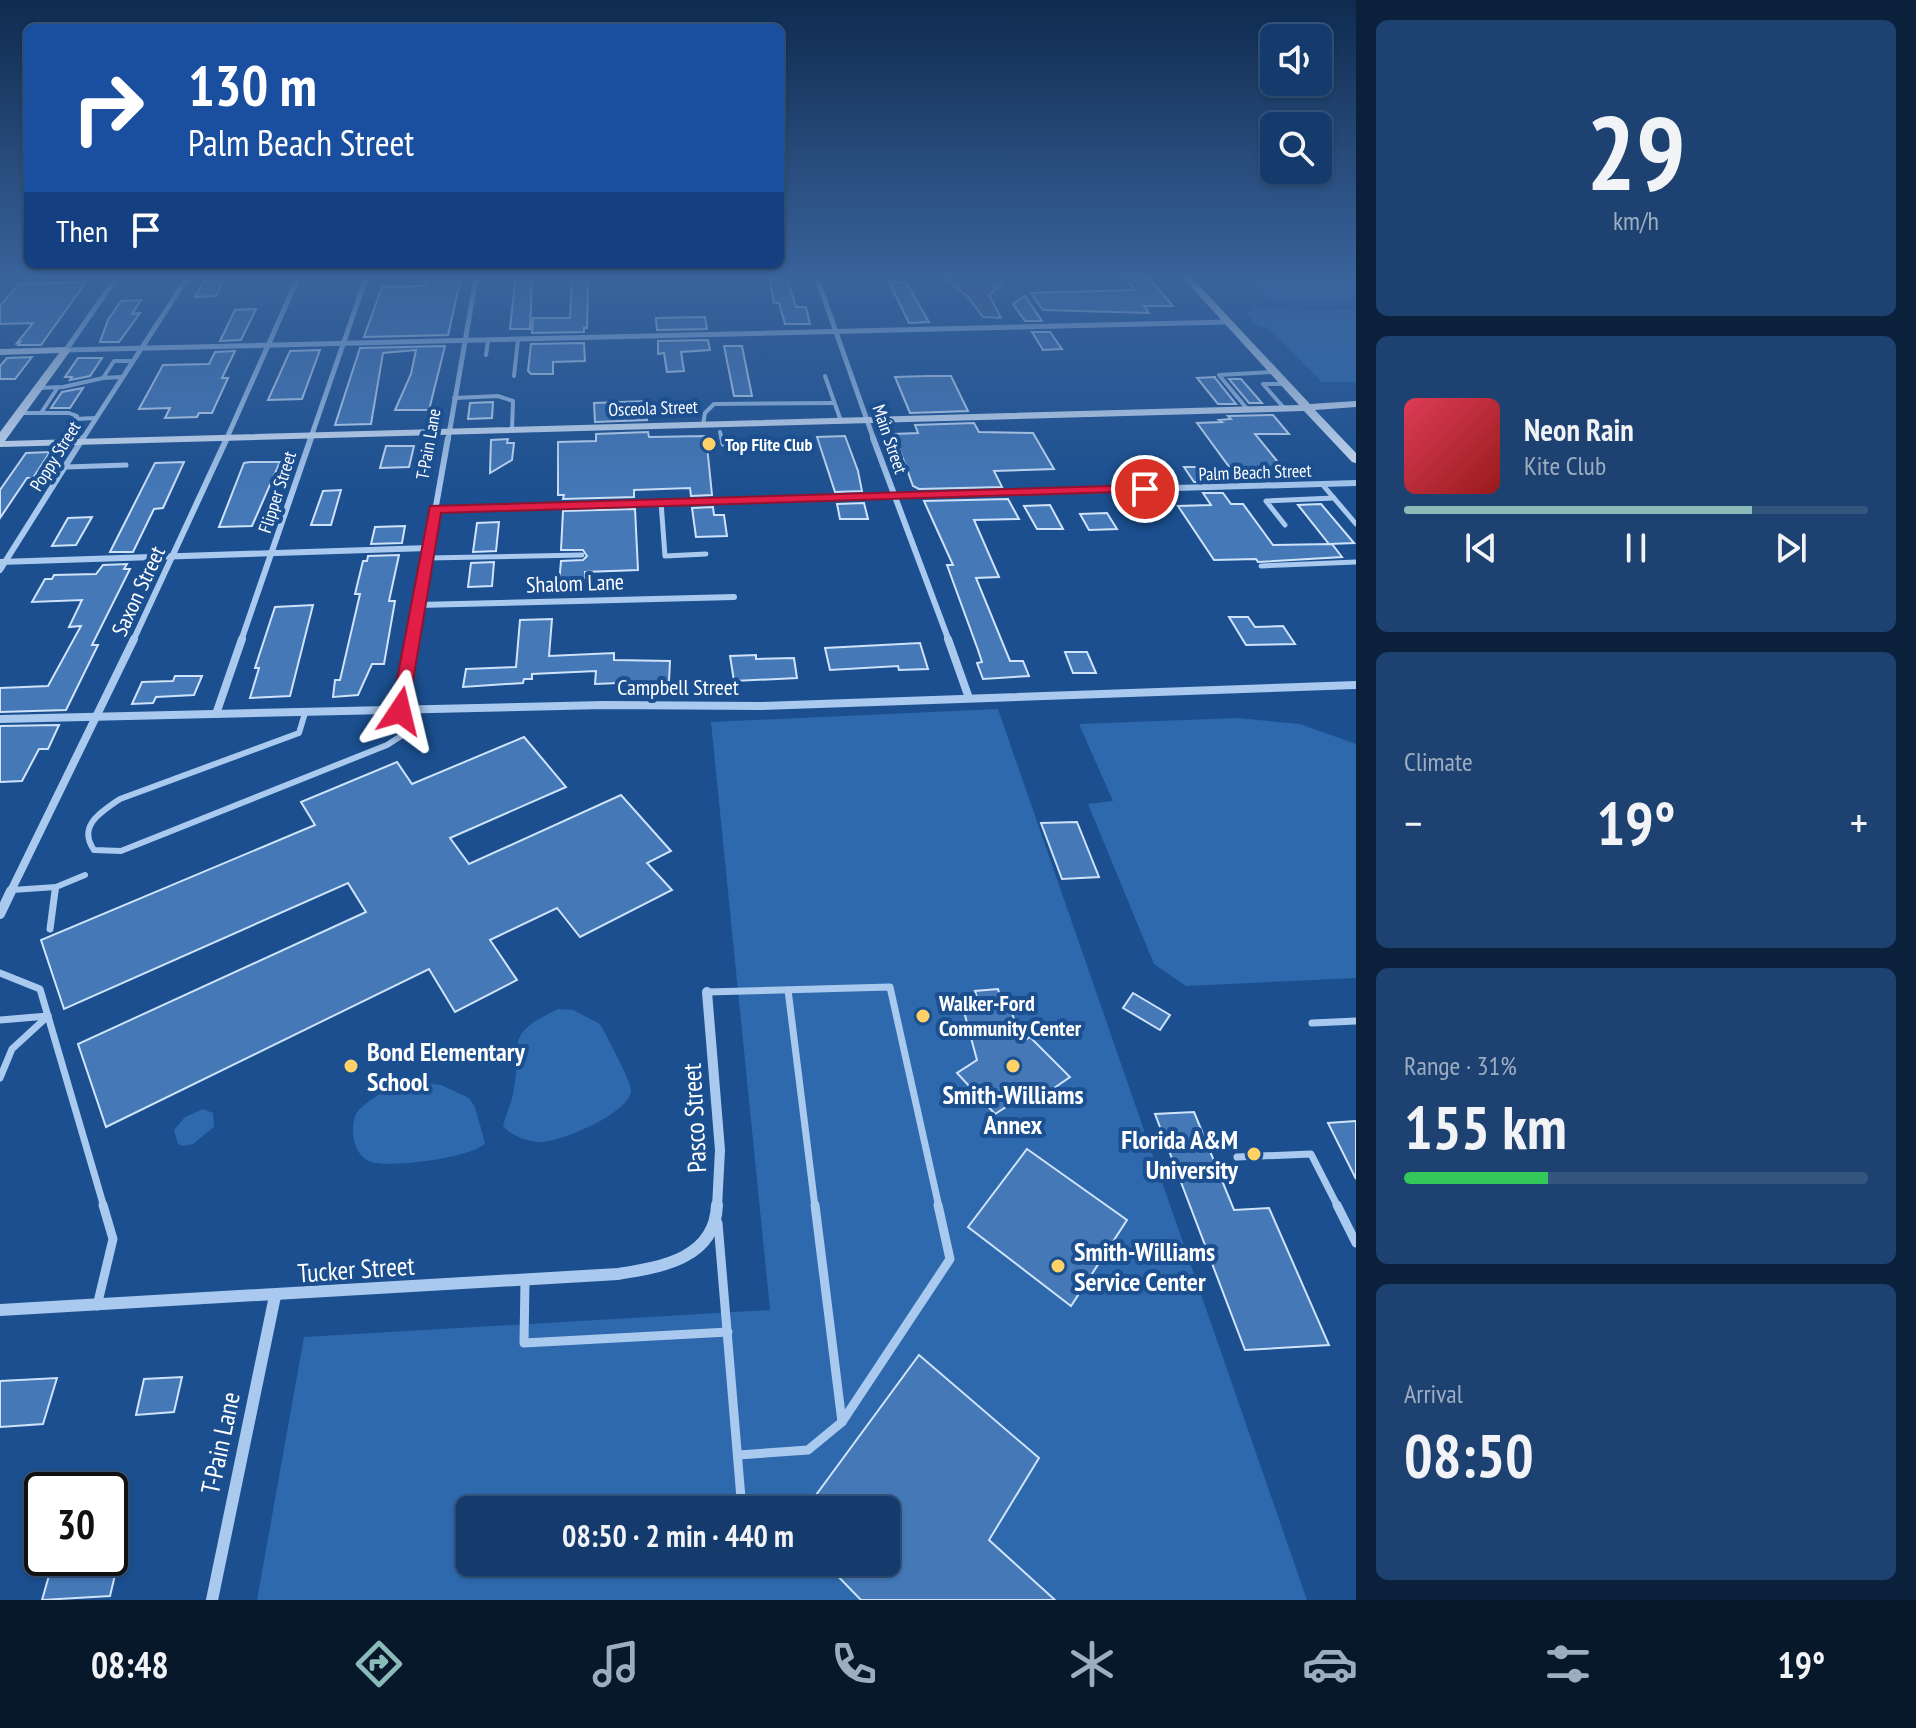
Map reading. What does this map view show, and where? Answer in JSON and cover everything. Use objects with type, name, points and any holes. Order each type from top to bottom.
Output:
[{"type":"street","points":[[0,442],[64,353]]},
{"type":"street","name":"Poppy Street","points":[[0,570],[2,562],[66,467],[137,353]]},
{"type":"street","name":"Saxon Street","points":[[0,914],[175,556],[265,353]]},
{"type":"street","name":"Flipper Street","points":[[216,714],[341,353]]},
{"type":"street","name":"T-Pain Lane","points":[[400,711],[462,353]]},
{"type":"street","name":"Main Street","points":[[844,353],[869,421],[879,459],[896,496],[969,698]]},
{"type":"street","points":[[1256,353],[1356,460]]},
{"type":"street","name":"Osceola Street","points":[[0,442],[869,421],[1285,409],[1356,404]]},
{"type":"street","name":"Palm Beach Street","points":[[435,509],[1356,483]]},
{"type":"street","points":[[2,562],[428,548]]},
{"type":"street","name":"Shalom Lane","points":[[418,605],[734,597]]},
{"type":"street","name":"Campbell Street","points":[[0,719],[614,705],[761,706],[1356,685]]},
{"type":"street","name":"Pasco Street","points":[[706,1240],[717,1215],[720,1150],[707,992]]},
{"type":"street","name":"Tucker Street","points":[[0,1310],[275,1296],[647,1269],[693,1254],[706,1240]]},
{"type":"street","name":"T-Pain Lane","points":[[212,1600],[275,1296]]},
{"type":"lane","points":[[514,376],[517,353]]},
{"type":"lane","points":[[103,378],[114,361],[131,361]]},
{"type":"lane","points":[[1248,410],[1219,375],[1274,372]]},
{"type":"lane","points":[[825,376],[841,421]]},
{"type":"lane","points":[[38,388],[121,377]]},
{"type":"lane","points":[[1285,409],[1263,384],[1286,384]]},
{"type":"lane","points":[[41,413],[58,387]]},
{"type":"lane","points":[[454,398],[498,396],[513,401],[512,430]]},
{"type":"lane","points":[[703,425],[705,413],[714,404],[834,403]]},
{"type":"lane","points":[[20,413],[69,413],[77,416],[71,427]]},
{"type":"lane","points":[[75,419],[96,418]]},
{"type":"lane","points":[[66,467],[126,465]]},
{"type":"lane","points":[[1322,484],[1356,524]]},
{"type":"lane","points":[[1285,525],[1266,501],[1334,498]]},
{"type":"lane","points":[[661,502],[665,556],[706,554]]},
{"type":"lane","points":[[427,558],[582,555]]},
{"type":"lane","points":[[1261,566],[1356,562]]},
{"type":"lane","points":[[305,713],[299,733],[120,799],[91,821],[87,840],[94,850],[121,851],[319,774],[394,741],[405,730],[411,710]]},
{"type":"lane","points":[[12,890],[56,887],[85,875]]},
{"type":"lane","points":[[50,929],[56,887]]},
{"type":"lane","points":[[0,973],[40,989],[113,1239],[97,1306]]},
{"type":"lane","points":[[707,992],[890,987],[950,1259],[842,1422],[808,1450],[738,1455]]},
{"type":"lane","points":[[788,990],[842,1422]]},
{"type":"lane","points":[[0,1020],[48,1016]]},
{"type":"lane","points":[[0,1078],[12,1049],[48,1016]]},
{"type":"lane","points":[[1312,1023],[1356,1021]]},
{"type":"lane","points":[[1237,1157],[1311,1154],[1356,1243]]},
{"type":"lane","points":[[717,1215],[741,1496]]},
{"type":"lane","points":[[525,1280],[524,1343],[728,1332]]},
{"type":"shaded area","points":[[1293,353],[1356,353],[1356,382],[1322,382]]},
{"type":"shaded area","name":"Walker-Ford Community Center","points":[[998,709],[1307,1600],[257,1600],[304,1337],[770,1310],[711,722]]},
{"type":"shaded area","points":[[1237,718],[1300,724],[1356,744],[1356,978],[1186,986],[1154,964],[1088,804],[1113,801],[1079,724]]},
{"type":"shaded area","points":[[558,1009],[573,1010],[600,1024],[631,1091],[619,1108],[594,1124],[553,1140],[532,1141],[516,1136],[503,1126],[514,1089],[518,1041],[529,1026]]},
{"type":"shaded area","points":[[427,1083],[441,1085],[469,1098],[475,1107],[485,1143],[465,1153],[431,1160],[381,1164],[365,1159],[354,1142],[354,1120],[358,1111],[385,1091]]},
{"type":"shaded area","points":[[203,1109],[213,1113],[214,1127],[193,1144],[178,1144],[174,1130],[185,1117]]},
{"type":"building","points":[[215,353],[234,353],[222,378],[228,378],[212,413],[165,418],[170,408],[139,409],[163,365],[209,364]]},
{"type":"building","points":[[289,353],[319,353],[302,399],[268,400]]},
{"type":"building","points":[[358,353],[387,353],[383,353],[371,424],[335,425]]},
{"type":"building","points":[[415,353],[443,353],[429,410],[395,410],[411,374]]},
{"type":"building","points":[[530,353],[585,353],[585,361],[553,362],[553,374],[531,374],[528,371]]},
{"type":"building","points":[[658,353],[681,353],[684,371],[667,372],[664,353]]},
{"type":"building","points":[[725,353],[743,353],[752,396],[734,396]]},
{"type":"building","points":[[32,357],[15,379],[0,379],[0,366],[7,358]]},
{"type":"building","points":[[78,358],[102,358],[90,376],[70,380],[72,377],[65,377]]},
{"type":"building","points":[[951,376],[968,411],[910,413],[895,377]]},
{"type":"building","points":[[1215,377],[1236,404],[1218,404],[1197,378]]},
{"type":"building","points":[[1229,379],[1241,379],[1262,403],[1249,403]]},
{"type":"building","points":[[83,388],[70,408],[51,408],[62,392]]},
{"type":"building","points":[[646,401],[647,420],[595,422],[594,403]]},
{"type":"building","points":[[493,402],[492,418],[468,419],[470,403]]},
{"type":"building","points":[[1273,415],[1289,434],[1255,434],[1282,467],[1230,468],[1197,423],[1222,422],[1219,420],[1231,419],[1228,416]]},
{"type":"building","points":[[974,423],[979,432],[1033,433],[1054,469],[994,471],[1002,487],[919,489],[913,486],[894,434],[918,433],[915,425]]},
{"type":"building","points":[[648,432],[649,437],[706,436],[712,495],[691,496],[690,488],[634,490],[634,497],[563,499],[564,495],[558,495],[558,442],[596,441],[596,434]]},
{"type":"building","points":[[845,436],[862,491],[835,492],[817,437]]},
{"type":"building","points":[[508,439],[507,443],[514,443],[512,460],[490,473],[491,440]]},
{"type":"building","points":[[386,446],[414,446],[409,467],[380,468]]},
{"type":"building","points":[[50,452],[33,478],[27,478],[0,518],[0,490],[26,453]]},
{"type":"building","points":[[184,462],[163,508],[154,509],[133,552],[110,552],[155,463]]},
{"type":"building","points":[[280,462],[252,526],[219,527],[244,463]]},
{"type":"building","points":[[1184,467],[1203,467],[1214,481],[1194,482]]},
{"type":"building","points":[[341,490],[331,525],[311,525],[323,491]]},
{"type":"building","points":[[1203,493],[1223,493],[1231,504],[1243,504],[1273,545],[1332,544],[1342,557],[1258,562],[1256,559],[1214,560],[1178,506],[1211,505]]},
{"type":"building","points":[[1008,499],[1019,519],[974,520],[999,577],[976,578],[1010,661],[1023,661],[1029,676],[983,679],[977,663],[982,662],[947,565],[953,565],[924,501]]},
{"type":"building","points":[[864,503],[868,519],[840,519],[837,504]]},
{"type":"building","points":[[1321,504],[1354,543],[1329,544],[1298,505]]},
{"type":"building","points":[[1050,505],[1063,529],[1037,529],[1024,506]]},
{"type":"building","points":[[713,507],[714,515],[724,515],[727,536],[696,537],[692,508]]},
{"type":"building","points":[[635,509],[638,570],[585,572],[585,584],[559,584],[561,561],[583,560],[587,556],[583,550],[561,550],[563,511]]},
{"type":"building","points":[[1107,513],[1117,529],[1089,530],[1080,514]]},
{"type":"building","points":[[92,517],[76,545],[52,546],[68,518]]},
{"type":"building","points":[[499,522],[496,551],[473,552],[477,523]]},
{"type":"building","points":[[405,526],[402,543],[371,544],[375,527]]},
{"type":"building","points":[[399,555],[389,601],[395,601],[384,664],[372,664],[358,695],[333,697],[335,680],[340,680],[360,594],[355,594],[363,561],[367,561],[368,556]]},
{"type":"building","points":[[494,562],[492,586],[468,587],[471,563]]},
{"type":"building","points":[[127,564],[124,569],[130,569],[92,645],[98,645],[66,710],[0,712],[0,688],[48,686],[81,626],[69,627],[82,600],[32,602],[45,579],[52,579],[54,575],[96,574],[103,565]]},
{"type":"building","points":[[313,605],[290,696],[250,698],[259,668],[255,668],[275,607]]},
{"type":"building","points":[[1229,617],[1248,617],[1255,627],[1283,626],[1295,644],[1246,645]]},
{"type":"building","points":[[552,619],[549,656],[614,653],[614,660],[670,661],[669,681],[595,684],[596,671],[532,674],[532,679],[524,679],[523,683],[463,687],[466,669],[516,667],[520,620]]},
{"type":"building","points":[[920,643],[928,669],[899,670],[898,666],[830,670],[825,648]]},
{"type":"building","points":[[1065,652],[1087,652],[1096,673],[1073,673]]},
{"type":"building","points":[[756,655],[756,659],[794,658],[797,678],[734,681],[730,656]]},
{"type":"building","points":[[175,676],[202,676],[194,695],[156,697],[153,703],[132,704],[142,682],[173,681]]},
{"type":"building","points":[[59,725],[48,749],[39,749],[22,781],[0,782],[0,726]]},
{"type":"building","points":[[524,737],[566,787],[450,838],[469,864],[621,795],[671,851],[647,863],[672,890],[580,937],[557,908],[490,940],[517,980],[455,1012],[429,969],[106,1127],[78,1044],[366,912],[348,883],[64,1009],[41,940],[315,825],[301,802],[397,762],[412,784]]},
{"type":"building","points":[[1077,822],[1099,877],[1062,879],[1041,823]]},
{"type":"building","name":"Smith-Williams Annex","points":[[998,989],[1003,1006],[1010,1006],[1021,1043],[1030,1037],[1070,1077],[1044,1095],[1037,1087],[995,1114],[957,1073],[977,1060],[963,1008],[980,1007],[975,991]]},
{"type":"building","points":[[1133,993],[1170,1015],[1160,1030],[1123,1008]]},
{"type":"building","points":[[1194,1112],[1234,1210],[1269,1208],[1329,1345],[1245,1350],[1155,1114]]},
{"type":"building","points":[[1356,1121],[1356,1179],[1328,1123]]},
{"type":"building","name":"Smith-Williams Service Center","points":[[1027,1149],[1127,1220],[1071,1306],[968,1227]]},
{"type":"building","points":[[919,1355],[1039,1458],[989,1540],[1055,1600],[861,1600],[838,1576],[900,1576],[900,1496],[815,1496]]},
{"type":"building","points":[[182,1377],[174,1412],[136,1415],[144,1379]]},
{"type":"building","points":[[57,1378],[43,1424],[0,1427],[0,1381]]},
{"type":"building","points":[[49,1576],[115,1576],[110,1596],[42,1600]]},
{"type":"waterway","points":[[720,432],[722,440]]},
{"type":"waterway","points":[[722,438],[723,444]]},
{"type":"place","name":"Top Flite Club","points":[[709,444]]},
{"type":"place","name":"Walker-Ford Community Center","points":[[923,1016]]},
{"type":"place","name":"Bond Elementary School","points":[[351,1066]]},
{"type":"place","name":"Smith-Williams Annex","points":[[1013,1066]]},
{"type":"place","name":"Florida A&M University","points":[[1254,1154]]},
{"type":"place","name":"Smith-Williams Service Center","points":[[1058,1266]]},
{"type":"route","points":[[400,711],[435,509],[1145,489]]}]
